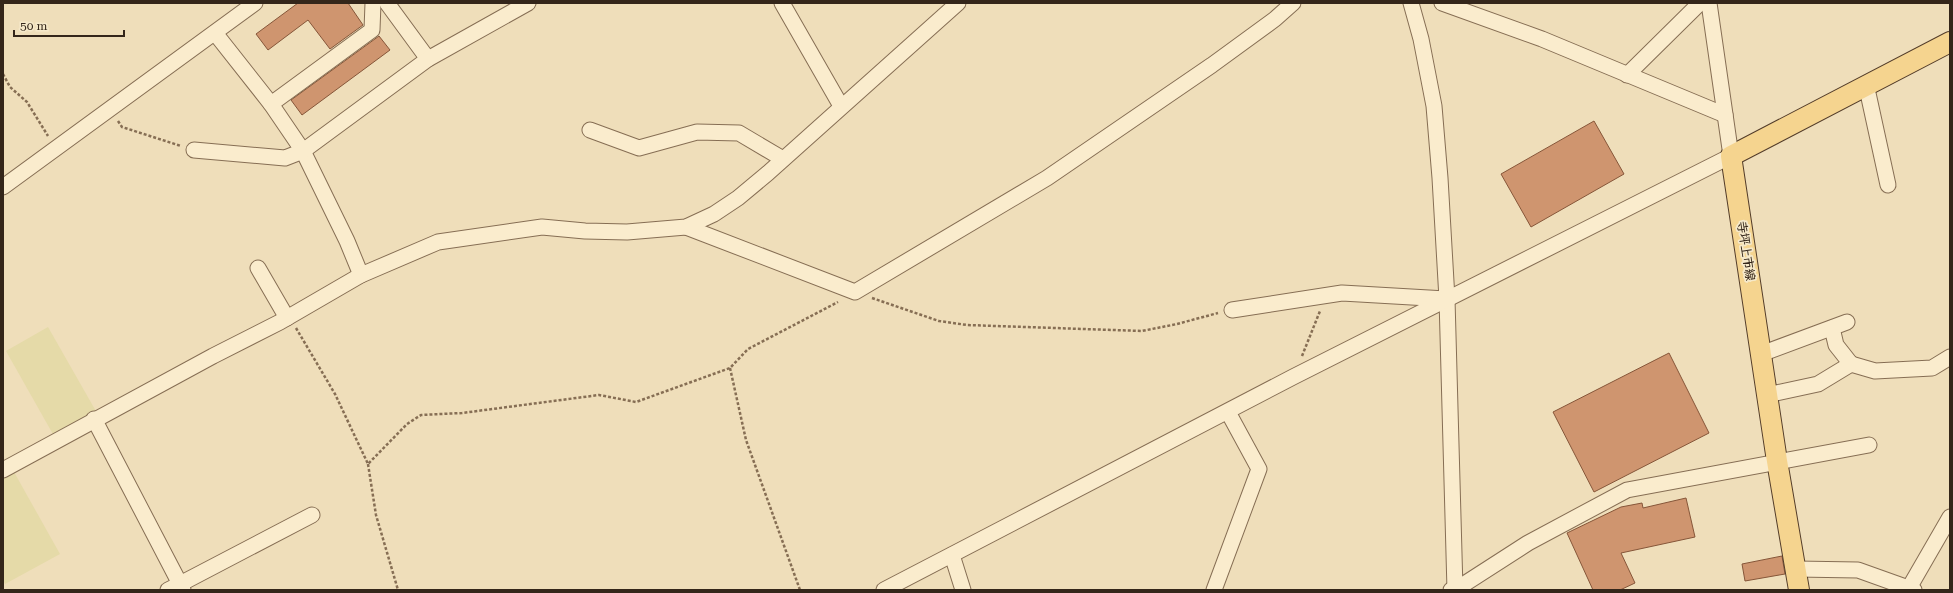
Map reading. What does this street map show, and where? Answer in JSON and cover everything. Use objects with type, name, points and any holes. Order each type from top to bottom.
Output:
[{"type":"main road","points":[[1731,156],[1866,84],[1950,42]]},
{"type":"main road","name":"寺坪上市線","points":[[1731,156],[1777,461],[1799,590]]},
{"type":"street","points":[[3,187],[255,3]]},
{"type":"street","points":[[271,104],[372,30],[373,3]]},
{"type":"street","points":[[386,3],[428,59]]},
{"type":"street","points":[[194,150],[285,158],[303,151],[428,59],[528,3]]},
{"type":"street","points":[[782,3],[841,106]]},
{"type":"street","points":[[3,470],[94,419],[287,318],[361,275],[438,242],[542,227],[585,231],[627,232],[686,227],[714,214],[738,198],[958,3]]},
{"type":"street","points":[[686,227],[855,292],[1047,178],[1212,65],[1275,19],[1293,3]]},
{"type":"street","points":[[1411,3],[1422,39],[1434,106],[1447,299],[1455,590]]},
{"type":"street","points":[[1442,3],[1542,39],[1725,115]]},
{"type":"street","points":[[1627,75],[1700,3]]},
{"type":"street","points":[[884,590],[1294,377],[1731,156],[1710,3]]},
{"type":"street","points":[[215,33],[271,104],[303,151],[347,241],[361,275]]},
{"type":"street","points":[[1866,84],[1888,185]]},
{"type":"street","points":[[590,130],[639,148],[697,132],[739,132],[783,159]]},
{"type":"street","points":[[258,268],[287,318]]},
{"type":"street","points":[[1232,310],[1342,293],[1447,299]]},
{"type":"street","points":[[1761,354],[1847,322]]},
{"type":"street","points":[[1832,328],[1836,345],[1851,364],[1875,371],[1932,368],[1950,357]]},
{"type":"street","points":[[1767,395],[1818,384],[1851,364]]},
{"type":"street","points":[[1214,590],[1259,469],[1228,412]]},
{"type":"street","points":[[94,419],[177,588],[312,515]]},
{"type":"street","points":[[1451,590],[1455,590],[1528,543],[1627,490],[1777,461],[1869,446]]},
{"type":"street","points":[[1796,569],[1858,570],[1911,589],[1950,517]]},
{"type":"street","points":[[952,555],[963,590]]},
{"type":"path","points":[[3,74],[10,87],[27,102],[56,149]]},
{"type":"path","points":[[112,108],[122,127],[194,150]]},
{"type":"path","points":[[368,464],[407,424],[421,415],[462,413],[599,395],[636,402],[730,368],[748,349],[855,292],[939,321],[967,325],[1142,331],[1232,310]]},
{"type":"path","points":[[1294,377],[1327,296]]},
{"type":"path","points":[[287,318],[294,326],[335,394],[368,464],[376,515],[398,590]]},
{"type":"path","points":[[730,368],[746,440],[800,590]]},
{"type":"shaded area","points":[[48,327],[97,413],[54,436],[6,351]]},
{"type":"shaded area","points":[[14,472],[60,554],[5,584],[3,580],[3,479]]},
{"type":"building","points":[[298,3],[348,3],[363,25],[330,49],[308,20],[268,50],[256,34]]},
{"type":"building","points":[[379,36],[390,50],[302,115],[291,100]]},
{"type":"building","points":[[1594,121],[1624,174],[1531,227],[1501,174]]},
{"type":"building","points":[[1669,353],[1709,433],[1594,492],[1553,412]]},
{"type":"building","points":[[1686,498],[1695,537],[1621,553],[1635,583],[1620,590],[1593,590],[1567,533],[1621,507],[1642,503],[1643,508]]},
{"type":"building","points":[[1782,556],[1785,574],[1745,581],[1742,564]]}]
